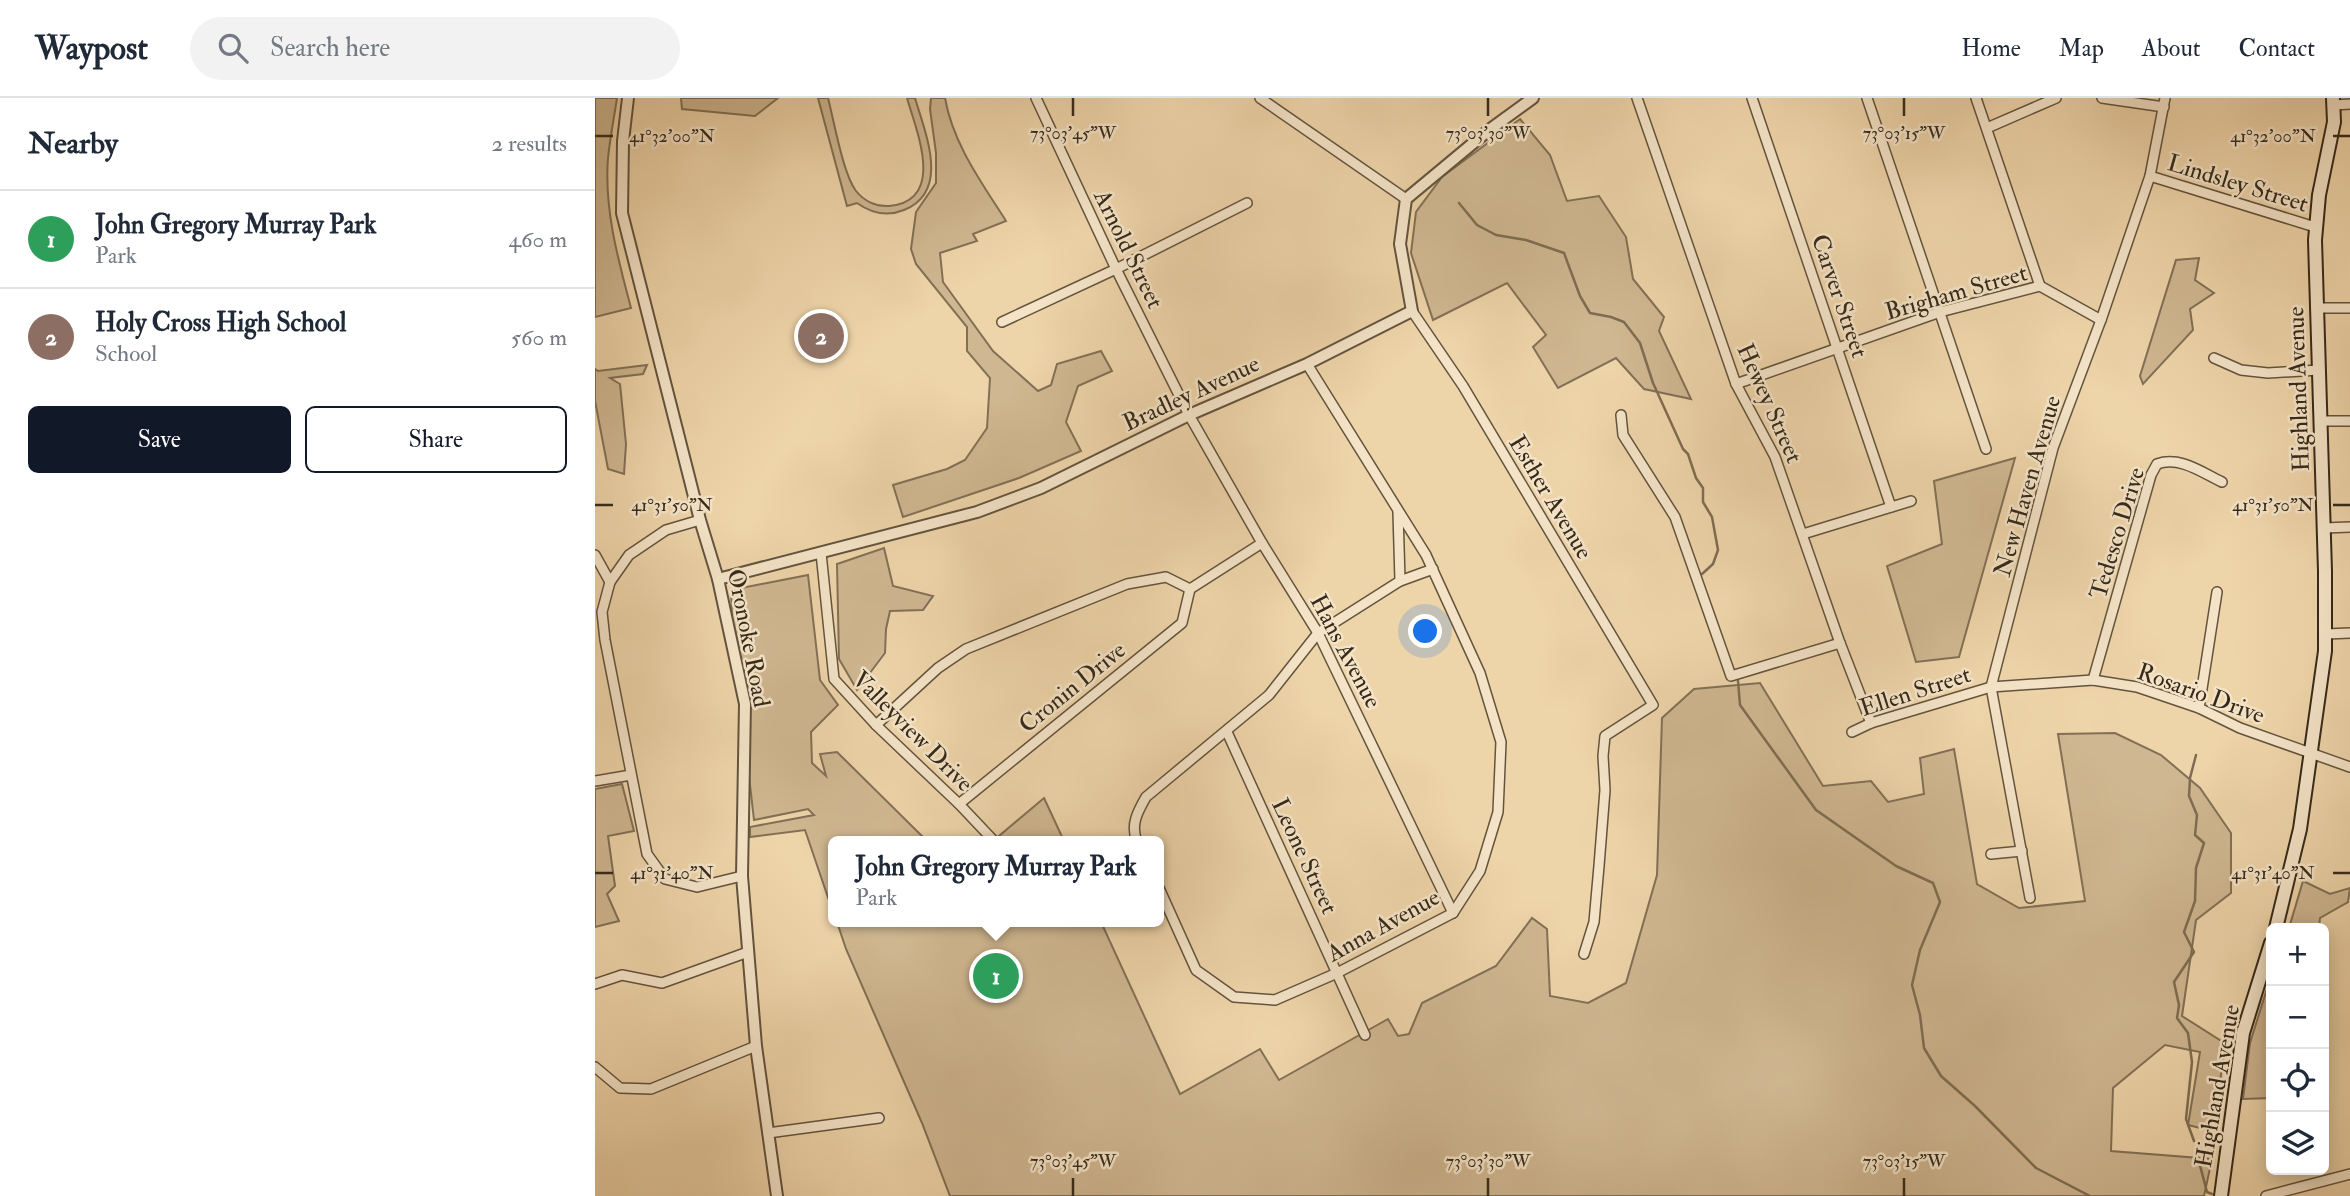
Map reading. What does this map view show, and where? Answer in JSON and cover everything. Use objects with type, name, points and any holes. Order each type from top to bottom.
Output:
[{"type":"main road","name":"Highland Avenue","points":[[2277,923],[2297,844],[2312,754],[2326,634],[2315,227],[2334,122],[2334,102]]},
{"type":"main road","name":"Highland Avenue","points":[[2221,1196],[2243,1033],[2266,959]]},
{"type":"street","name":"Oronoke Road","points":[[628,98],[623,141],[622,213],[700,520],[718,579],[745,704],[742,876],[756,1046],[777,1196]]},
{"type":"street","name":"Arnold Street","points":[[1037,98],[1116,269],[1189,415]]},
{"type":"street","points":[[1260,98],[1406,199]]},
{"type":"street","points":[[1412,310],[1400,244],[1406,199],[1489,130],[1534,98]]},
{"type":"street","name":"Hewey Street","points":[[1637,98],[1736,384],[1775,457],[1871,723]]},
{"type":"street","name":"Carver Street","points":[[1752,98],[1891,507]]},
{"type":"street","points":[[1867,98],[1986,449]]},
{"type":"street","points":[[1976,98],[2040,286]]},
{"type":"street","points":[[1987,128],[2056,98]]},
{"type":"street","points":[[2102,98],[2165,103]]},
{"type":"street","points":[[2334,102],[2350,104]]},
{"type":"street","name":"New Haven Avenue","points":[[2030,898],[1991,687],[2053,448],[2101,320],[2150,176],[2165,103]]},
{"type":"street","name":"Lindsley Street","points":[[2150,176],[2315,227]]},
{"type":"street","points":[[1002,322],[1116,269],[1247,203]]},
{"type":"street","name":"Brigham Street","points":[[1736,384],[1940,312],[2040,286],[2101,320]]},
{"type":"street","points":[[2317,308],[2350,309]]},
{"type":"street","name":"Bradley Avenue","points":[[718,579],[989,507],[1041,488],[1189,415],[1307,364],[1412,310]]},
{"type":"street","name":"Esther Avenue","points":[[1412,310],[1463,386],[1653,705],[1607,733],[1603,748],[1604,812],[1594,922],[1584,954]]},
{"type":"street","points":[[2214,358],[2241,370],[2268,373],[2319,370]]},
{"type":"street","name":"Anna Avenue","points":[[1164,899],[1196,970],[1234,997],[1275,1000],[1337,974],[1453,913],[1480,870],[1498,812],[1500,742],[1480,673],[1433,569],[1307,364]]},
{"type":"street","name":"Hans Avenue","points":[[1189,415],[1318,633],[1453,913]]},
{"type":"street","points":[[1621,415],[1623,435],[1675,517],[1731,676],[1840,643]]},
{"type":"street","points":[[2321,421],[2350,421]]},
{"type":"street","name":"Tedesco Drive","points":[[2093,680],[2151,475],[2157,464],[2168,460],[2178,462],[2222,482]]},
{"type":"street","points":[[1803,534],[1912,501]]},
{"type":"street","points":[[1398,510],[1400,581]]},
{"type":"street","points":[[700,520],[666,530],[629,555],[610,582],[602,612],[605,640],[647,854],[665,879],[697,887],[742,876]]},
{"type":"street","points":[[2324,528],[2350,527]]},
{"type":"street","points":[[876,725],[938,668],[966,649],[1127,584],[1166,577],[1190,589],[1262,542]]},
{"type":"street","name":"Valleyview Drive","points":[[821,553],[834,678],[876,725],[989,836]]},
{"type":"street","points":[[595,555],[610,582]]},
{"type":"street","points":[[1135,836],[1136,814],[1146,797],[1269,695],[1318,633],[1400,581],[1433,569]]},
{"type":"street","name":"Cronin Drive","points":[[959,804],[1182,623],[1190,589]]},
{"type":"street","points":[[2199,708],[2217,592]]},
{"type":"street","points":[[2326,634],[2350,633]]},
{"type":"street","name":"Rosario Drive","points":[[1991,687],[2093,680],[2137,687],[2199,708],[2240,728],[2350,767]]},
{"type":"street","name":"Ellen Street","points":[[1852,732],[1871,723],[1991,687]]},
{"type":"street","name":"Leone Street","points":[[1227,732],[1365,1035]]},
{"type":"street","points":[[595,781],[631,775]]},
{"type":"street","points":[[1991,854],[2021,851]]},
{"type":"street","points":[[595,984],[621,975],[662,983],[748,952]]},
{"type":"street","points":[[595,1067],[620,1088],[651,1089],[756,1046]]},
{"type":"street","points":[[768,1133],[879,1118]]},
{"type":"street","points":[[2266,1196],[2350,1174]]},
{"type":"shaded area","points":[[595,98],[617,98],[608,158],[608,196],[613,234],[631,308],[595,317]]},
{"type":"shaded area","points":[[681,98],[778,98],[755,116],[682,109]]},
{"type":"shaded area","points":[[818,98],[828,98],[843,160],[856,191],[871,203],[889,206],[907,201],[918,192],[923,178],[921,145],[907,98],[915,98],[931,160],[927,189],[918,201],[904,210],[891,213],[874,211],[857,203],[847,206]]},
{"type":"shaded area","points":[[931,98],[945,98],[961,147],[1006,221],[973,234],[977,241],[940,253],[943,282],[993,351],[1038,391],[1051,385],[1057,364],[1101,351],[1112,371],[1078,386],[1066,422],[1081,451],[1019,478],[903,517],[893,485],[947,469],[965,460],[987,428],[990,378],[967,351],[967,327],[916,264],[911,249],[916,212],[936,183]]},
{"type":"shaded area","points":[[1520,119],[1550,155],[1567,201],[1599,196],[1626,237],[1633,279],[1664,317],[1659,331],[1691,399],[1644,389],[1616,358],[1558,388],[1533,347],[1546,335],[1507,283],[1433,320],[1411,253],[1416,212],[1442,177]]},
{"type":"shaded area","points":[[2199,258],[2195,280],[2214,293],[2190,309],[2193,330],[2143,384],[2140,376],[2176,260]]},
{"type":"shaded area","points":[[647,365],[643,374],[610,378],[620,384],[626,444],[624,474],[608,469],[595,401],[595,369],[598,371]]},
{"type":"shaded area","points":[[2015,458],[1959,657],[1916,662],[1887,566],[1942,544],[1934,481]]},
{"type":"shaded area","points":[[884,548],[893,586],[933,596],[923,610],[890,611],[885,653],[857,690],[839,659],[837,564]]},
{"type":"shaded area","points":[[808,575],[820,680],[838,705],[811,732],[812,763],[826,776],[820,754],[837,752],[922,836],[828,836],[828,897],[805,830],[750,837],[750,827],[814,815],[808,809],[754,820],[749,776],[750,711],[732,619],[731,590]]},
{"type":"shaded area","points":[[1760,683],[1823,786],[1871,781],[1888,802],[1924,794],[1920,758],[1954,749],[1977,884],[2019,908],[2085,901],[2058,734],[2115,733],[2161,755],[2200,788],[2231,833],[2231,893],[2196,920],[2182,1016],[2226,1044],[2212,1131],[2188,1125],[2200,1052],[2165,1045],[2113,1088],[2111,1151],[2212,1159],[2204,1196],[950,1196],[839,927],[1103,927],[1180,1094],[1260,1049],[1279,1080],[1388,1019],[1398,1036],[1409,1034],[1422,1003],[1496,966],[1532,918],[1547,929],[1550,996],[1588,1003],[1626,983],[1657,875],[1662,718],[1694,689]]},
{"type":"shaded area","points":[[622,784],[634,831],[608,836],[615,886],[607,894],[619,921],[595,927],[595,789]]},
{"type":"shaded area","points":[[1044,798],[1062,836],[999,836]]},
{"type":"shaded area","points":[[2303,881],[2330,894],[2350,888],[2348,902],[2320,918],[2320,923],[2290,923]]},
{"type":"shaded area","points":[[2266,992],[2266,1098],[2243,1099],[2250,1043]]},
{"type":"waterway","points":[[1459,203],[1477,225],[1496,235],[1526,240],[1564,253],[1580,296],[1590,313],[1624,322],[1640,343],[1653,383],[1703,488],[1703,502],[1712,517],[1718,550],[1713,564],[1702,574]]},
{"type":"waterway","points":[[1738,681],[1740,705],[1816,810],[1896,866],[1933,883],[1940,902],[1920,950],[1912,985],[1920,1015],[1924,1048],[1941,1076],[1975,1106],[2036,1168],[2090,1196]]},
{"type":"waterway","points":[[2194,1141],[2186,1119],[2192,1062],[2188,1033],[2177,1018],[2179,1005],[2174,982],[2194,952],[2184,932],[2195,901],[2196,868],[2204,843],[2195,835],[2197,815],[2189,796],[2196,755]]},
{"type":"waterway","points":[[2197,1154],[2207,1192],[2212,1194]]},
{"type":"place","name":"Holy Cross High School","points":[[821,336]]},
{"type":"place","name":"John Gregory Murray Park","points":[[996,976]]}]
